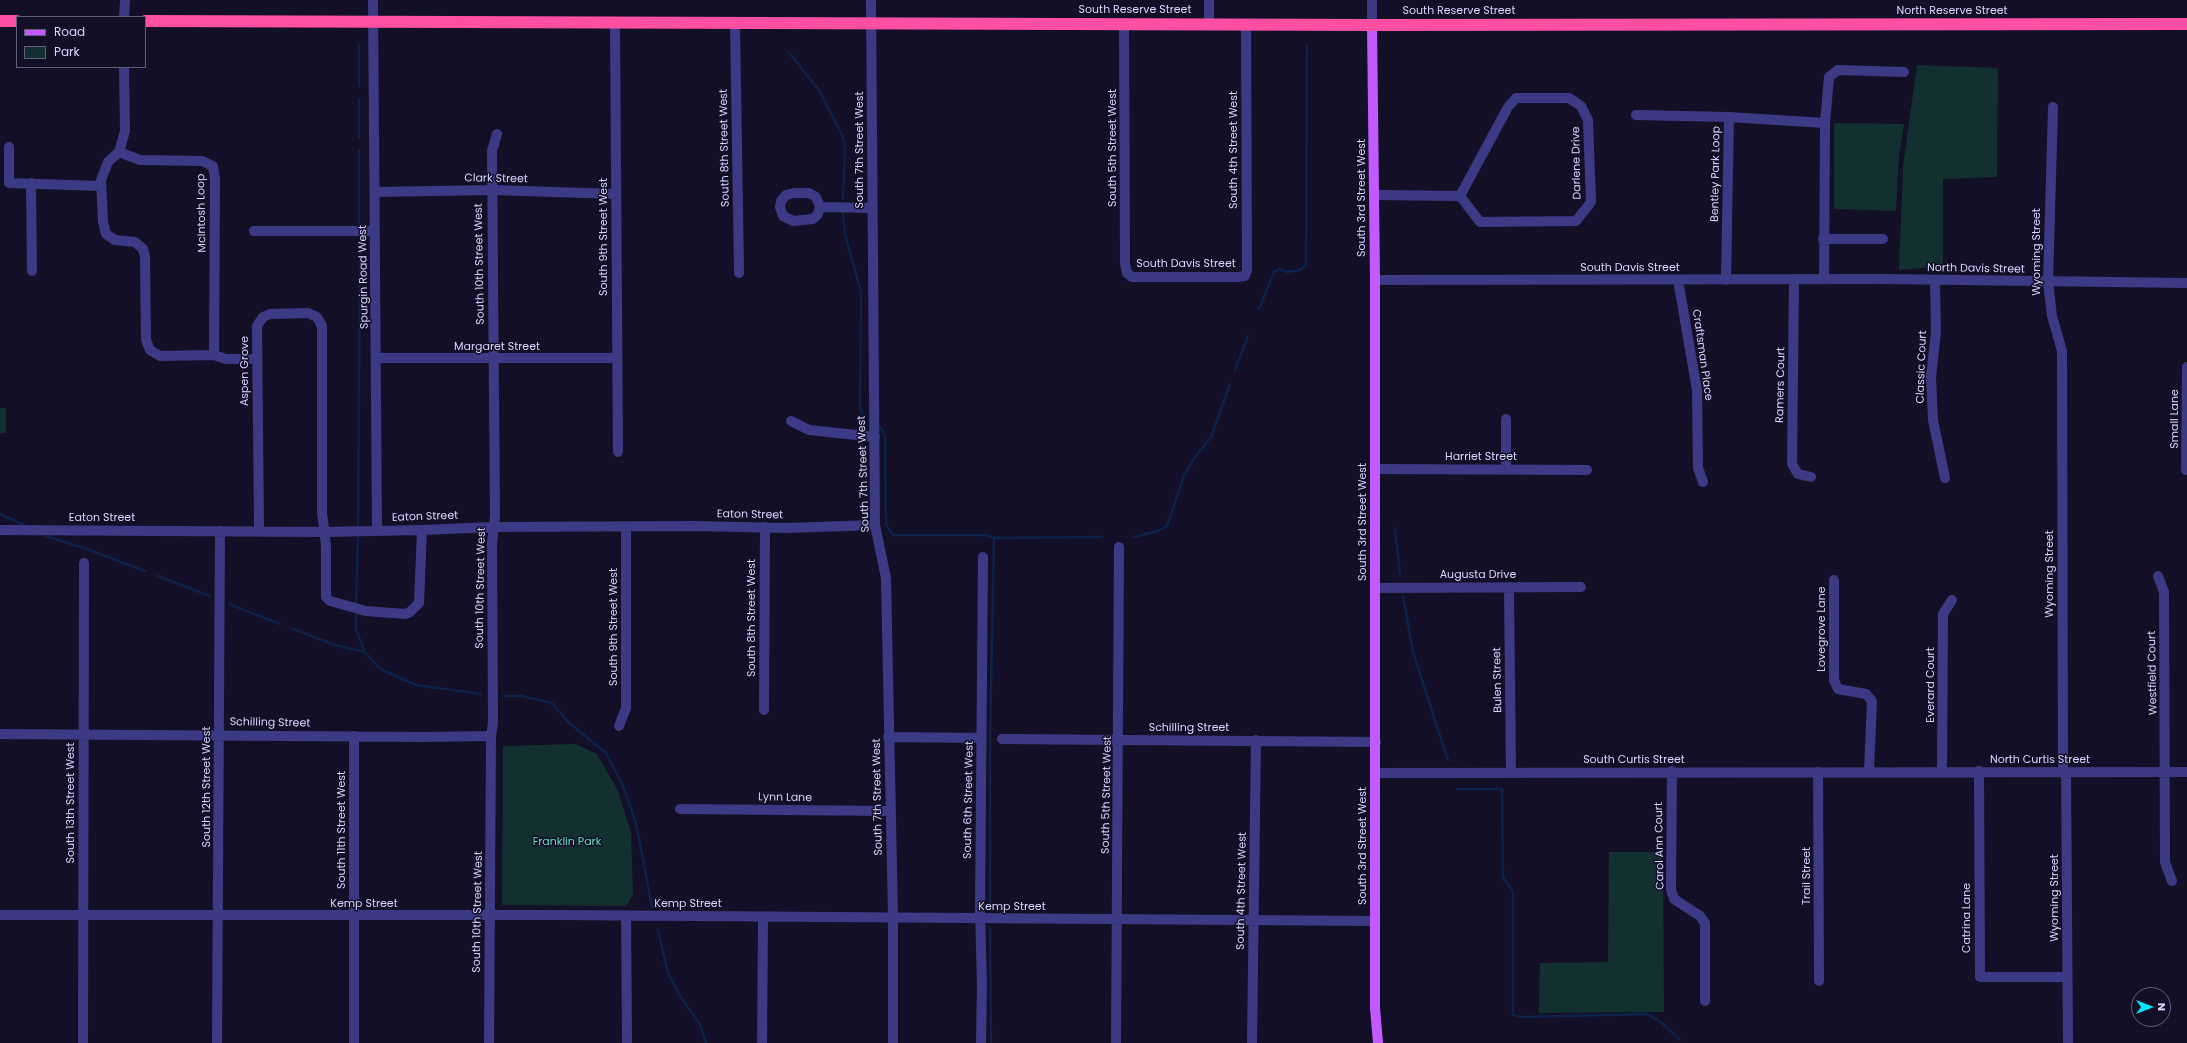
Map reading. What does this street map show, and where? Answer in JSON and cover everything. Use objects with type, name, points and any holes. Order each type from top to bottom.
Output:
[{"type":"highway","points":[[0,21],[16,21]]},
{"type":"highway","name":"South Reserve Street","points":[[146,21],[871,22],[1372,25],[1716,24]]},
{"type":"highway","name":"North Reserve Street","points":[[1716,24],[2187,24]]},
{"type":"main road","name":"South 3rd Street West","points":[[1372,25],[1376,588],[1375,1008],[1378,1043]]},
{"type":"street","points":[[124,16],[125,0]]},
{"type":"street","name":"Spurgin Road West","points":[[373,0],[377,358],[377,531]]},
{"type":"street","name":"South 7th Street West","points":[[871,0],[875,525],[886,578],[888,737],[893,918],[893,1043]]},
{"type":"street","points":[[1209,0],[1209,24]]},
{"type":"street","name":"South 3rd Street West","points":[[1372,0],[1372,25]]},
{"type":"street","name":"South 9th Street West","points":[[615,22],[618,452]]},
{"type":"street","name":"South 8th Street West","points":[[735,22],[739,274]]},
{"type":"street","name":"South 5th Street West","points":[[1124,23],[1125,257],[1127,274]]},
{"type":"street","name":"South 4th Street West","points":[[1245,276],[1247,270],[1246,24]]},
{"type":"street","points":[[124,68],[125,131],[119,152],[108,162],[101,180],[102,222],[106,234],[115,240],[136,242],[143,249],[145,257],[146,340],[150,350],[160,356],[214,355],[226,359],[251,359]]},
{"type":"street","points":[[1824,279],[1823,239],[1825,123],[1829,77],[1838,70],[1904,72]]},
{"type":"street","name":"Darlene Drive","points":[[1516,98],[1569,98],[1581,106],[1588,120],[1591,202],[1576,221],[1480,222],[1460,196],[1508,107],[1516,98]]},
{"type":"street","name":"Wyoming Street","points":[[2053,107],[2048,282],[2052,316],[2062,351],[2063,772],[2066,777],[2068,1043]]},
{"type":"street","points":[[1636,115],[1729,117]]},
{"type":"street","name":"Bentley Park Loop","points":[[1726,280],[1729,117],[1825,123]]},
{"type":"street","name":"South 10th Street West","points":[[489,1043],[494,527],[492,151],[497,134]]},
{"type":"street","points":[[9,147],[9,183],[101,186]]},
{"type":"street","name":"McIntosh Loop","points":[[119,152],[140,160],[202,161],[213,166],[215,187],[214,355]]},
{"type":"street","points":[[31,183],[32,271]]},
{"type":"street","name":"Clark Street","points":[[375,192],[492,190],[616,194]]},
{"type":"street","points":[[1374,195],[1460,196]]},
{"type":"street","points":[[820,207],[873,208]]},
{"type":"street","points":[[254,232],[375,231]]},
{"type":"street","points":[[1823,239],[1883,239]]},
{"type":"street","name":"South Davis Street","points":[[1127,274],[1132,277],[1245,276]]},
{"type":"street","name":"South Davis Street","points":[[1375,280],[1884,279]]},
{"type":"street","name":"North Davis Street","points":[[1884,279],[2187,283]]},
{"type":"street","name":"Craftsman Place","points":[[1678,280],[1697,390],[1698,468],[1702,482]]},
{"type":"street","name":"Ramers Court","points":[[1794,280],[1792,464],[1798,474],[1811,477]]},
{"type":"street","name":"Classic Court","points":[[1935,280],[1936,332],[1931,377],[1933,420],[1945,478]]},
{"type":"street","name":"Aspen Grove","points":[[259,531],[257,326],[263,317],[270,314],[308,313],[317,317],[322,326],[323,532],[326,545],[326,597],[330,601],[366,612],[405,614],[410,612],[420,603],[422,530]]},
{"type":"street","name":"Margaret Street","points":[[377,358],[617,358]]},
{"type":"street","name":"Small Lane","points":[[2186,470],[2187,368]]},
{"type":"street","points":[[1506,419],[1506,470]]},
{"type":"street","points":[[791,421],[809,430],[875,437]]},
{"type":"street","name":"Harriet Street","points":[[1374,469],[1588,470]]},
{"type":"street","name":"Eaton Street","points":[[0,530],[323,532],[494,527],[765,527],[875,525]]},
{"type":"street","name":"South 9th Street West","points":[[619,726],[626,708],[626,527]]},
{"type":"street","name":"South 8th Street West","points":[[764,710],[765,527]]},
{"type":"street","name":"South 12th Street West","points":[[217,1043],[219,915],[220,531]]},
{"type":"street","name":"South 5th Street West","points":[[1116,1043],[1118,918],[1119,546]]},
{"type":"street","name":"South 6th Street West","points":[[981,1043],[982,984],[980,919],[983,557]]},
{"type":"street","name":"South 13th Street West","points":[[83,1043],[84,563]]},
{"type":"street","name":"Westfield Court","points":[[2158,576],[2164,592],[2165,866],[2172,881]]},
{"type":"street","name":"Lovegrove Lane","points":[[1834,580],[1834,680],[1838,689],[1866,694],[1872,701],[1869,771]]},
{"type":"street","name":"Bulen Street","points":[[1509,587],[1511,772]]},
{"type":"street","name":"Augusta Drive","points":[[1376,588],[1581,587]]},
{"type":"street","name":"Everard Court","points":[[1942,771],[1943,614],[1952,600]]},
{"type":"street","name":"Schilling Street","points":[[0,734],[491,736]]},
{"type":"street","name":"South 11th Street West","points":[[354,736],[354,1043]]},
{"type":"street","points":[[888,737],[981,738]]},
{"type":"street","name":"Schilling Street","points":[[1002,738],[1376,742]]},
{"type":"street","name":"South 4th Street West","points":[[1252,1043],[1256,740]]},
{"type":"street","name":"Carol Ann Court","points":[[1672,771],[1671,890],[1674,899],[1700,916],[1705,923],[1705,1001]]},
{"type":"street","name":"North Curtis Street","points":[[1892,771],[2187,772]]},
{"type":"street","name":"South Curtis Street","points":[[1375,773],[1892,771]]},
{"type":"street","name":"Catrina Lane","points":[[1979,771],[1980,977],[2067,978]]},
{"type":"street","name":"Trail Street","points":[[1818,772],[1819,981]]},
{"type":"street","name":"Lynn Lane","points":[[680,809],[890,811]]},
{"type":"street","name":"Kemp Street","points":[[0,915],[763,916],[980,919],[1118,918],[1375,921]]},
{"type":"street","points":[[626,916],[627,1043]]},
{"type":"street","points":[[762,1043],[763,916]]},
{"type":"green space","points":[[1917,65],[1998,68],[1997,177],[1943,179],[1943,266],[1899,270],[1903,166]]},
{"type":"green space","points":[[1834,123],[1904,124],[1899,156],[1896,211],[1834,209]]},
{"type":"green space","points":[[0,408],[6,408],[6,433],[0,433]]},
{"type":"green space","name":"Franklin Park","points":[[576,744],[597,754],[618,791],[631,832],[633,895],[626,906],[502,905],[503,746]]},
{"type":"green space","points":[[1609,852],[1663,852],[1664,1012],[1539,1013],[1540,963],[1608,962]]},
{"type":"waterway","points":[[359,45],[359,86]]},
{"type":"waterway","points":[[1259,309],[1274,272],[1280,269],[1287,272],[1300,270],[1306,265],[1307,46]]},
{"type":"waterway","points":[[789,53],[819,90],[843,137],[845,150],[843,199]]},
{"type":"waterway","points":[[359,99],[359,137]]},
{"type":"waterway","points":[[359,151],[359,226]]},
{"type":"waterway","points":[[843,214],[845,234],[861,292],[860,408],[865,418]]},
{"type":"waterway","points":[[358,530],[360,238]]},
{"type":"waterway","points":[[1235,370],[1248,336]]},
{"type":"waterway","points":[[1134,537],[1158,531],[1167,526],[1184,475],[1196,456],[1211,437],[1230,384]]},
{"type":"waterway","points":[[879,427],[885,436],[886,525],[893,535],[986,535],[994,538],[990,742],[990,910]]},
{"type":"waterway","points":[[0,514],[26,526]]},
{"type":"waterway","points":[[1395,529],[1400,574]]},
{"type":"waterway","points":[[356,606],[358,535]]},
{"type":"waterway","points":[[45,536],[84,548],[145,571]]},
{"type":"waterway","points":[[994,538],[1102,537]]},
{"type":"waterway","points":[[158,576],[210,596]]},
{"type":"waterway","points":[[1403,596],[1413,652],[1448,760]]},
{"type":"waterway","points":[[229,604],[280,624]]},
{"type":"waterway","points":[[356,611],[356,630],[365,652],[380,669],[416,685],[481,694]]},
{"type":"waterway","points":[[293,629],[335,645],[365,652]]},
{"type":"waterway","points":[[504,696],[521,696],[552,703],[568,722],[606,753],[623,786],[636,823],[652,907]]},
{"type":"waterway","points":[[1457,789],[1502,789],[1503,877],[1513,892],[1513,1015],[1523,1017],[1648,1014],[1663,1024],[1680,1040]]},
{"type":"waterway","points":[[990,928],[991,1043]]},
{"type":"waterway","points":[[658,930],[668,973],[680,996],[700,1025],[706,1043]]}]
